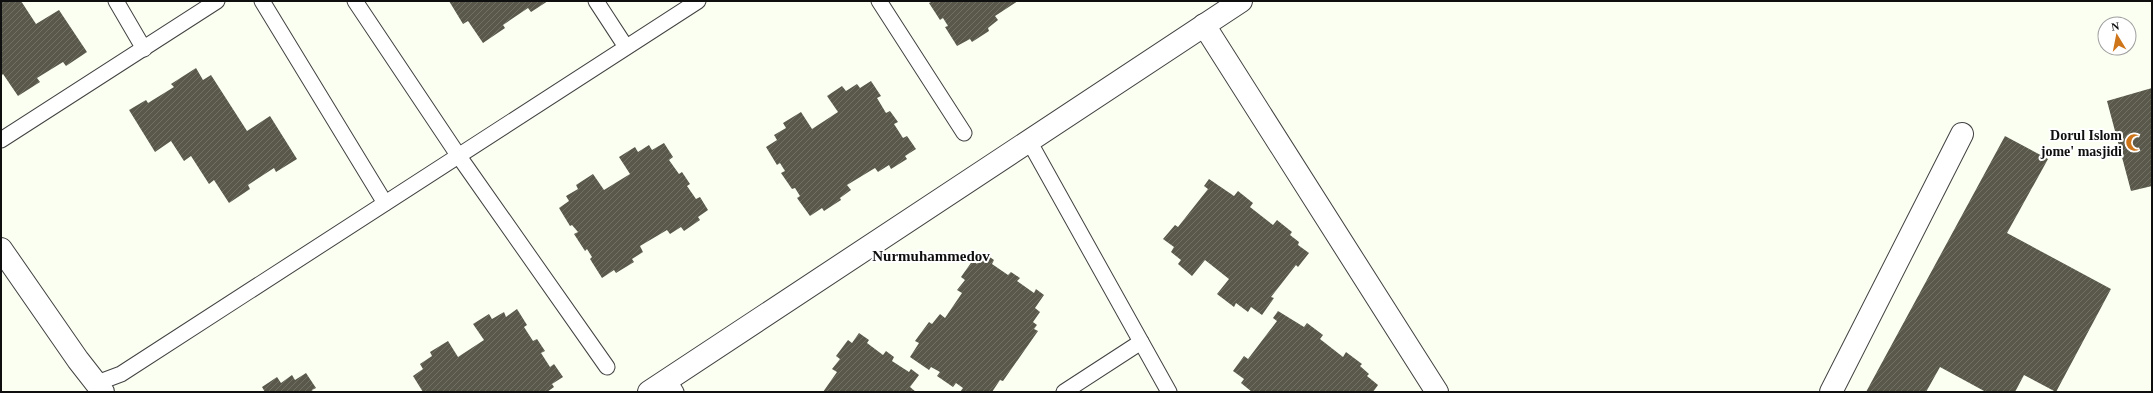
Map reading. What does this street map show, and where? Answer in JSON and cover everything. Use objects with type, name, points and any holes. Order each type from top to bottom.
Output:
[{"type":"street","points":[[649,392],[672,385],[1029,141],[1241,1]]},
{"type":"street","points":[[1204,25],[1437,392]]},
{"type":"street","points":[[1831,392],[1962,134]]},
{"type":"street","points":[[1,248],[78,360],[100,388]]},
{"type":"lane","points":[[116,1],[144,49]]},
{"type":"lane","points":[[262,1],[385,203]]},
{"type":"lane","points":[[355,1],[458,155],[607,367]]},
{"type":"lane","points":[[596,1],[626,47]]},
{"type":"lane","points":[[100,388],[698,1]]},
{"type":"lane","points":[[879,1],[964,133]]},
{"type":"lane","points":[[1,140],[144,49],[211,2]]},
{"type":"lane","points":[[1029,141],[1169,392]]},
{"type":"lane","points":[[1064,392],[1141,342]]},
{"type":"building","points":[[1,1],[21,1],[36,24],[59,10],[87,52],[66,66],[63,62],[37,78],[40,82],[18,96],[3,74],[1,76]]},
{"type":"building","points":[[449,1],[548,1],[531,12],[528,8],[503,25],[505,28],[483,43],[468,21],[463,24]]},
{"type":"building","points":[[933,1],[1018,1],[995,16],[998,20],[988,28],[989,31],[972,42],[970,39],[957,46],[945,27],[948,26],[943,18],[940,20],[929,3]]},
{"type":"building","points":[[196,68],[203,80],[211,75],[247,131],[270,116],[297,159],[276,172],[274,168],[248,185],[250,189],[229,203],[214,180],[209,184],[191,156],[184,161],[171,141],[155,152],[129,110],[146,100],[148,103],[174,87],[171,84]]},
{"type":"building","points":[[871,81],[881,96],[877,98],[886,113],[890,111],[898,122],[894,124],[903,138],[907,136],[916,149],[905,156],[907,159],[891,169],[889,165],[878,172],[875,168],[847,185],[851,190],[840,198],[841,200],[824,211],[822,208],[810,216],[797,198],[800,196],[795,188],[792,189],[781,173],[785,171],[780,163],[777,165],[766,147],[777,140],[774,135],[786,128],[783,123],[801,112],[812,129],[838,112],[827,96],[842,86],[846,91],[857,84],[860,88]]},
{"type":"building","name":"Dorul Islom jome' masjidi","points":[[2152,88],[2152,186],[2131,191],[2107,101]]},
{"type":"building","points":[[2005,136],[2048,159],[2007,233],[2111,289],[2056,392],[2024,375],[2015,392],[1986,392],[1940,367],[1926,392],[1866,392]]},
{"type":"building","points":[[664,143],[673,157],[669,160],[679,174],[682,172],[690,184],[687,186],[696,199],[700,197],[708,210],[698,217],[700,220],[684,231],[681,227],[670,234],[667,230],[640,246],[643,252],[632,259],[634,262],[616,273],[614,270],[602,278],[590,259],[592,257],[587,249],[585,251],[574,234],[578,232],[572,225],[570,226],[559,208],[569,201],[566,196],[578,189],[576,185],[593,174],[604,190],[630,174],[619,157],[635,147],[638,152],[649,145],[652,150]]},
{"type":"building","points":[[1209,179],[1234,196],[1238,191],[1253,203],[1250,207],[1273,225],[1277,220],[1292,232],[1290,235],[1299,242],[1298,245],[1309,253],[1298,267],[1296,265],[1271,297],[1274,298],[1262,315],[1251,307],[1248,312],[1236,303],[1234,307],[1217,294],[1229,279],[1205,260],[1192,276],[1178,264],[1181,260],[1171,252],[1174,247],[1163,239],[1175,225],[1178,227],[1208,189],[1204,186]]},
{"type":"building","points":[[984,253],[994,260],[992,264],[1008,275],[1011,272],[1020,278],[1017,281],[1034,293],[1036,289],[1044,295],[1035,308],[1040,312],[1033,322],[1037,325],[1034,329],[1038,331],[1003,381],[1000,380],[992,392],[960,392],[963,388],[956,383],[953,387],[937,376],[940,372],[931,367],[929,370],[910,357],[919,343],[915,341],[929,322],[932,324],[940,314],[945,318],[962,293],[957,290],[965,280],[961,277],[973,260],[977,264]]},
{"type":"building","points":[[517,309],[527,325],[524,327],[533,341],[537,339],[545,351],[541,353],[550,367],[554,364],[563,377],[552,384],[554,387],[547,392],[423,392],[413,376],[423,369],[420,364],[432,356],[430,352],[448,341],[458,357],[484,340],[473,324],[489,314],[492,319],[504,312],[506,317]]},
{"type":"building","points":[[1278,311],[1304,327],[1307,323],[1323,335],[1320,339],[1343,357],[1346,352],[1362,364],[1360,366],[1369,374],[1367,376],[1378,385],[1373,392],[1252,392],[1241,383],[1244,379],[1233,371],[1244,356],[1248,359],[1277,321],[1273,318]]},
{"type":"building","points":[[859,333],[869,340],[867,343],[883,355],[886,351],[894,357],[892,361],[909,372],[911,369],[919,375],[910,387],[916,392],[823,392],[837,372],[832,369],[840,359],[836,356],[848,340],[852,343]]},
{"type":"building","points":[[306,373],[316,388],[312,390],[313,392],[265,392],[262,387],[277,377],[281,383],[292,375],[295,380]]},
{"type":"place","name":"Dorul Islom jome' masjidi","points":[[2135,143]]},
{"type":"district","name":"Nurmuhammedov","points":[[931,256]]}]
